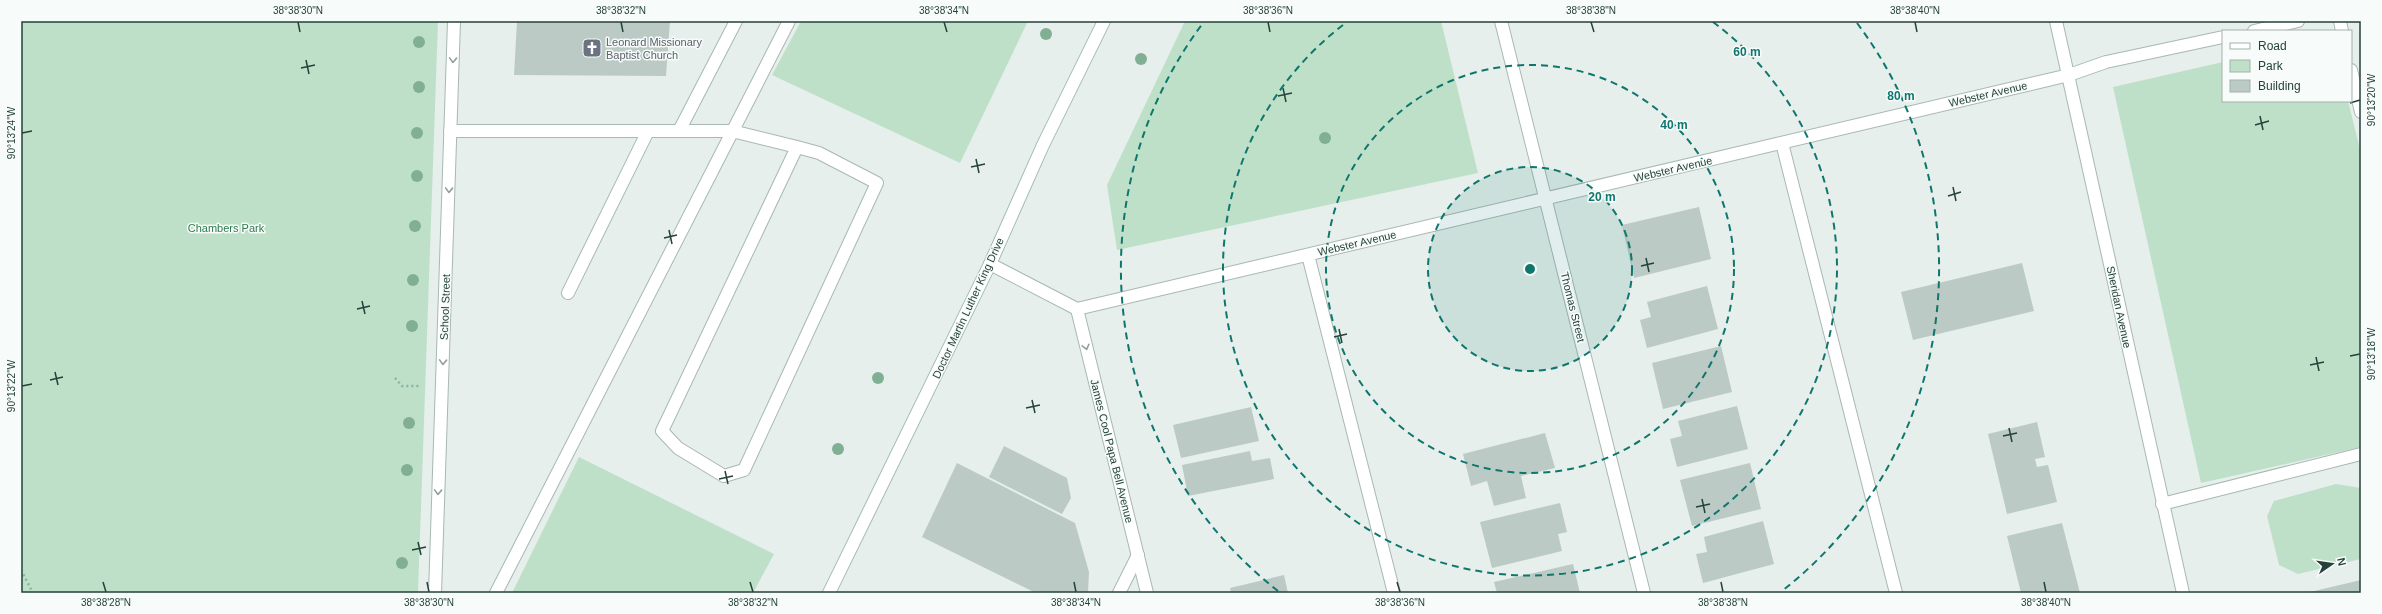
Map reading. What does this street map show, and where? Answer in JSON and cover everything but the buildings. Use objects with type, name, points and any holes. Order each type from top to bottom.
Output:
[{"type":"street","name":"School Street","points":[[435,593],[454,21]]},
{"type":"street","points":[[679,131],[736,21]]},
{"type":"street","points":[[496,593],[789,21]]},
{"type":"street","name":"Doctor Martin Luther King Drive","points":[[829,593],[990,264],[1043,145],[1104,21]]},
{"type":"street","name":"Thomas Street","points":[[1501,21],[1644,593]]},
{"type":"street","name":"Sheridan Avenue","points":[[2056,21],[2162,504],[2183,593]]},
{"type":"street","points":[[2257,30],[2274,24],[2298,21]]},
{"type":"street","name":"Webster Avenue","points":[[1077,310],[2069,75],[2106,62],[2222,38]]},
{"type":"street","points":[[2352,74],[2361,112]]},
{"type":"street","points":[[450,131],[732,131],[796,147],[820,153],[877,183],[744,470],[724,476],[678,448],[662,431],[796,147]]},
{"type":"street","points":[[568,293],[648,131]]},
{"type":"street","points":[[1782,143],[1896,593]]},
{"type":"street","points":[[1308,255],[1394,593]]},
{"type":"street","points":[[990,264],[1077,310]]},
{"type":"street","name":"James Cool Papa Bell Avenue","points":[[1077,310],[1147,593]]},
{"type":"street","points":[[2162,504],[2361,454]]},
{"type":"street","points":[[1119,593],[1138,555]]},
{"type":"path","points":[[395,378],[402,386],[420,386]]},
{"type":"path","points":[[21,570],[33,593]]},
{"type":"green space","name":"Chambers Park","points":[[21,21],[438,21],[418,593],[21,593]]},
{"type":"green space","points":[[801,21],[1028,21],[960,163],[772,75]]},
{"type":"green space","points":[[1185,21],[1441,21],[1478,173],[1117,250],[1107,185]]},
{"type":"green space","points":[[2222,62],[2222,102],[2348,102],[2361,153],[2361,447],[2201,483],[2113,87]]},
{"type":"green space","points":[[579,457],[774,554],[753,593],[512,593]]},
{"type":"green space","points":[[2336,484],[2361,488],[2361,559],[2298,574],[2279,565],[2267,516],[2274,501]]},
{"type":"place","name":"Leonard Missionary Baptist Church","points":[[592,48]]}]
